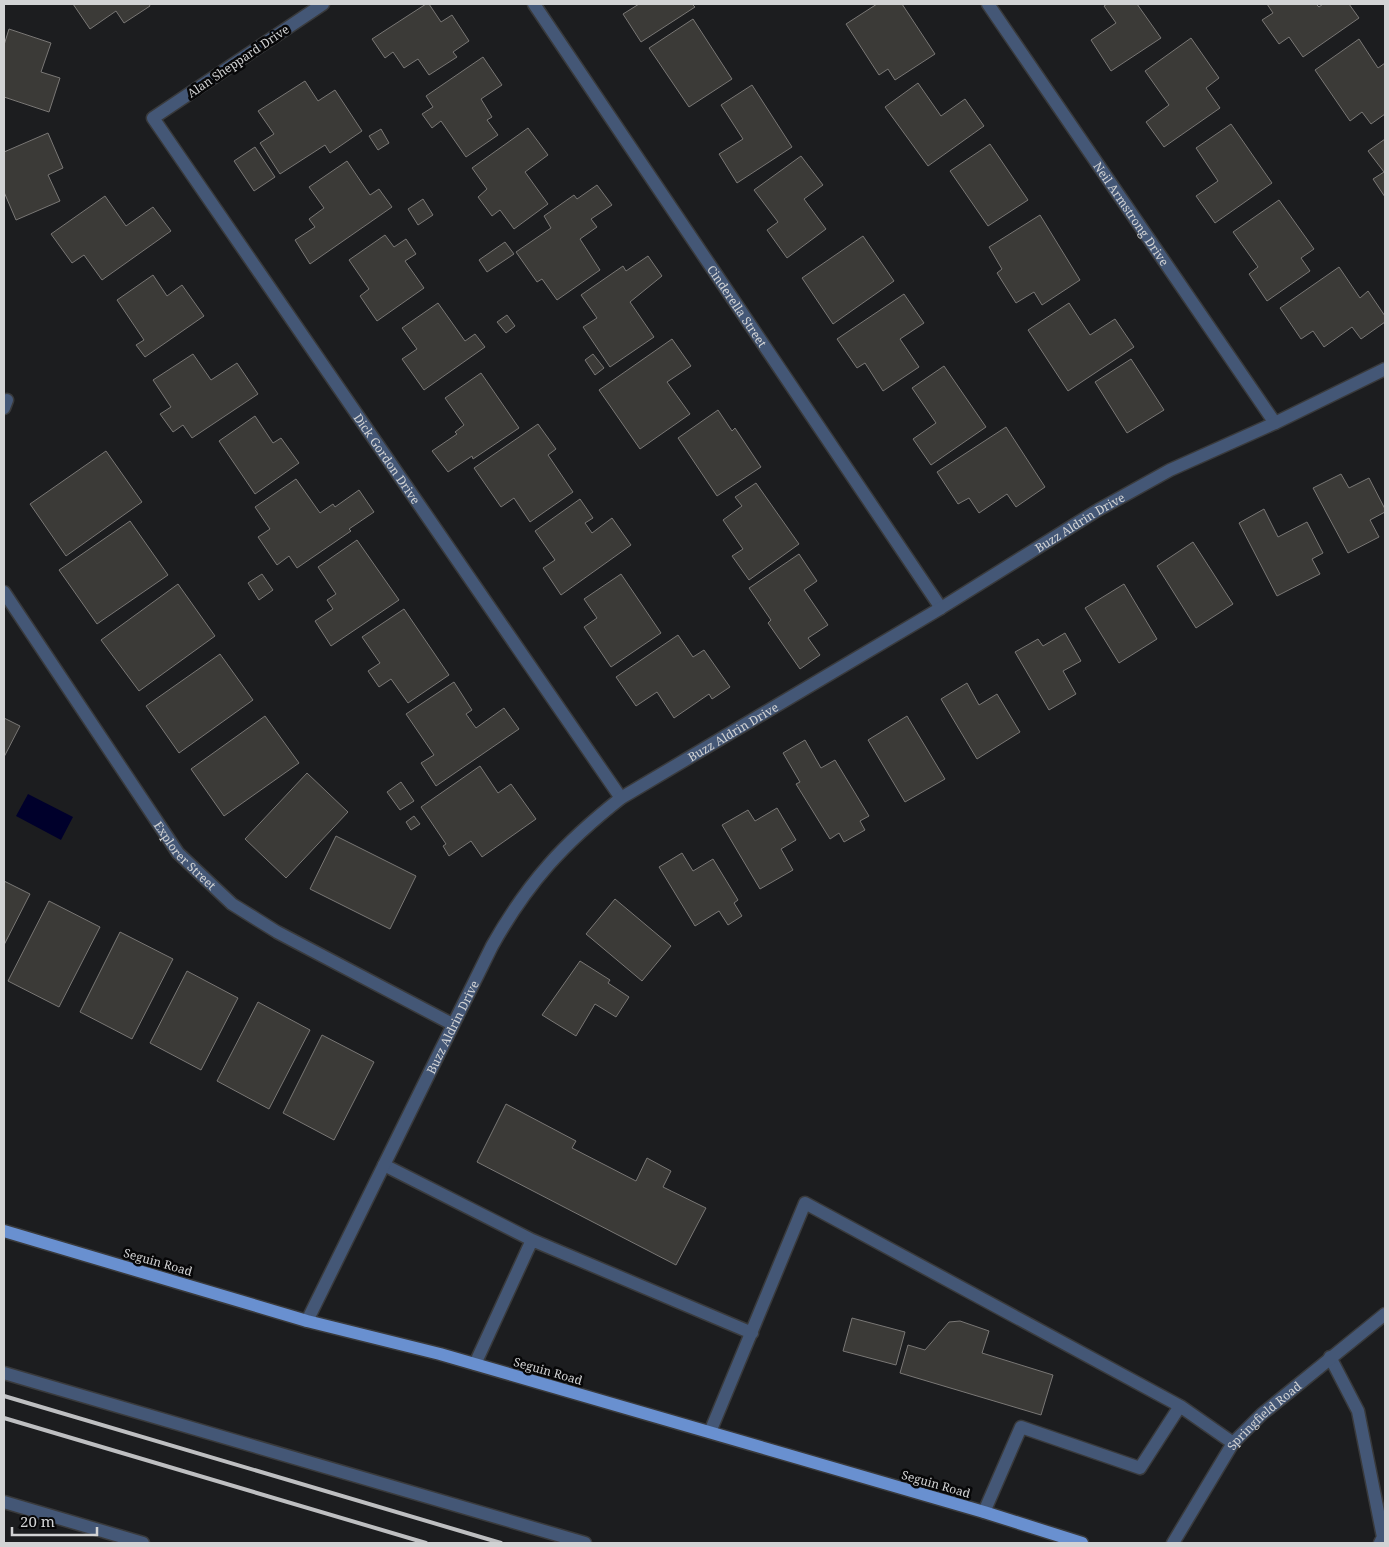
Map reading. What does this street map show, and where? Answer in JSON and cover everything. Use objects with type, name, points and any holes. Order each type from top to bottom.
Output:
[{"type":"main road","name":"Seguin Road","points":[[4,1231],[307,1321],[475,1364],[710,1432],[984,1512],[1082,1543]]},
{"type":"street","name":"Alan Sheppard Drive","points":[[153,118],[323,4]]},
{"type":"street","name":"Cinderella Street","points":[[534,4],[942,608]]},
{"type":"street","name":"Neil Armstrong Drive","points":[[988,4],[1275,423]]},
{"type":"street","name":"Dick Gordon Drive","points":[[153,118],[621,798]]},
{"type":"street","name":"Buzz Aldrin Drive","points":[[307,1321],[452,1024],[500,931],[537,876],[564,846],[621,798],[942,608],[1106,505],[1170,470],[1275,423],[1385,369]]},
{"type":"street","name":"Explorer Street","points":[[4,592],[178,853],[212,886],[232,904],[277,932],[452,1024]]},
{"type":"street","points":[[384,1165],[532,1240],[752,1333]]},
{"type":"street","points":[[710,1432],[805,1203],[1180,1406],[1233,1443]]},
{"type":"street","points":[[475,1364],[532,1240]]},
{"type":"street","name":"Springfield Road","points":[[1174,1543],[1233,1443],[1262,1414],[1385,1314]]},
{"type":"street","points":[[1330,1357],[1358,1411],[1383,1539]]},
{"type":"street","points":[[4,1373],[585,1543]]},
{"type":"street","points":[[984,1512],[1021,1427],[1140,1468],[1180,1406]]},
{"type":"street","points":[[4,1502],[143,1543]]},
{"type":"water","points":[[28,794],[73,817],[61,840],[16,816]]},
{"type":"building","points":[[73,4],[149,4],[150,6],[124,23],[116,11],[90,29]]},
{"type":"building","points":[[426,4],[429,4],[441,22],[452,15],[469,41],[453,52],[457,57],[429,75],[418,59],[404,68],[393,52],[385,58],[372,39]]},
{"type":"building","points":[[639,4],[692,4],[695,7],[641,42],[623,14]]},
{"type":"building","points":[[877,4],[902,4],[935,54],[895,80],[888,69],[879,75],[846,24]]},
{"type":"building","points":[[1107,4],[1137,4],[1161,38],[1111,71],[1091,40],[1116,23],[1104,6]]},
{"type":"building","points":[[1267,4],[1316,4],[1319,7],[1323,4],[1349,4],[1359,18],[1303,57],[1289,37],[1279,44],[1262,20],[1273,13]]},
{"type":"building","points":[[693,19],[732,79],[689,107],[649,48]]},
{"type":"building","points":[[9,29],[51,43],[41,72],[60,78],[49,112],[4,97],[4,45]]},
{"type":"building","points":[[1191,38],[1219,78],[1206,88],[1220,108],[1164,147],[1146,122],[1169,105],[1145,71]]},
{"type":"building","points":[[1359,39],[1378,68],[1385,63],[1385,114],[1371,124],[1362,112],[1350,121],[1315,70]]},
{"type":"building","points":[[483,57],[502,85],[481,99],[492,117],[487,120],[498,135],[466,157],[441,121],[432,128],[422,114],[433,107],[426,96]]},
{"type":"building","points":[[305,81],[318,101],[335,90],[362,131],[330,153],[325,145],[280,174],[260,143],[274,134],[258,111]]},
{"type":"building","points":[[918,83],[941,116],[965,99],[984,126],[928,166],[885,107]]},
{"type":"building","points":[[752,85],[792,147],[737,183],[719,154],[743,139],[721,105]]},
{"type":"building","points":[[1231,124],[1272,183],[1215,223],[1196,196],[1218,181],[1196,148]]},
{"type":"building","points":[[528,128],[548,155],[525,172],[548,204],[514,229],[500,210],[492,216],[478,197],[487,189],[472,168]]},
{"type":"building","points":[[381,129],[389,143],[378,150],[369,136]]},
{"type":"building","points":[[48,133],[63,168],[48,175],[60,201],[16,220],[4,192],[4,152]]},
{"type":"building","points":[[1385,139],[1385,197],[1373,179],[1384,172],[1368,151]]},
{"type":"building","points":[[990,144],[1028,200],[988,226],[950,171]]},
{"type":"building","points":[[255,147],[275,177],[254,191],[234,161]]},
{"type":"building","points":[[801,156],[823,185],[804,199],[826,229],[787,258],[767,230],[778,222],[754,190]]},
{"type":"building","points":[[347,161],[370,195],[379,189],[392,207],[310,264],[295,240],[315,227],[309,219],[324,208],[309,187]]},
{"type":"building","points":[[597,185],[612,205],[591,219],[597,227],[580,239],[600,270],[557,300],[542,279],[537,282],[516,252],[551,228],[544,216],[574,195],[577,199]]},
{"type":"building","points":[[105,196],[126,226],[153,207],[171,231],[102,280],[84,255],[72,263],[51,234]]},
{"type":"building","points":[[423,199],[433,215],[418,225],[408,209]]},
{"type":"building","points":[[1279,200],[1314,249],[1301,258],[1310,271],[1267,301],[1249,274],[1258,267],[1233,232]]},
{"type":"building","points":[[1040,215],[1080,280],[1042,305],[1034,292],[1016,303],[997,273],[1002,269],[989,247]]},
{"type":"building","points":[[385,235],[394,247],[406,239],[416,254],[405,261],[424,288],[377,321],[360,296],[369,289],[349,260]]},
{"type":"building","points":[[863,236],[894,281],[833,324],[802,278]]},
{"type":"building","points":[[505,242],[514,254],[487,272],[479,260]]},
{"type":"building","points":[[648,256],[662,276],[630,302],[654,337],[610,367],[583,327],[597,318],[581,295],[623,266],[626,271]]},
{"type":"building","points":[[1339,267],[1360,298],[1368,291],[1385,316],[1385,322],[1361,339],[1352,327],[1324,347],[1313,331],[1301,339],[1280,308]]},
{"type":"building","points":[[153,275],[167,296],[182,285],[204,316],[145,357],[136,345],[144,340],[117,300]]},
{"type":"building","points":[[904,294],[924,323],[900,339],[919,367],[883,391],[865,363],[857,368],[837,339]]},
{"type":"building","points":[[438,303],[465,341],[475,334],[485,347],[424,390],[402,359],[417,349],[402,328]]},
{"type":"building","points":[[1069,303],[1090,335],[1115,319],[1134,347],[1068,391],[1028,330]]},
{"type":"building","points":[[507,315],[515,326],[506,333],[497,322]]},
{"type":"building","points":[[672,339],[691,366],[667,382],[690,414],[640,449],[599,390]]},
{"type":"building","points":[[193,354],[211,380],[237,363],[258,394],[192,438],[183,425],[173,432],[160,414],[171,407],[153,380]]},
{"type":"building","points":[[593,354],[604,368],[595,375],[585,360]]},
{"type":"building","points":[[1131,359],[1164,410],[1127,433],[1095,382]]},
{"type":"building","points":[[944,366],[986,427],[931,465],[913,439],[936,423],[912,388]]},
{"type":"building","points":[[481,373],[519,428],[473,459],[472,456],[448,472],[432,451],[457,434],[455,432],[464,425],[445,398]]},
{"type":"building","points":[[718,410],[732,431],[735,428],[761,467],[717,496],[678,438]]},
{"type":"building","points":[[255,416],[273,443],[281,438],[299,463],[255,494],[219,441]]},
{"type":"building","points":[[538,424],[556,449],[548,455],[573,492],[530,522],[514,498],[501,507],[474,468]]},
{"type":"building","points":[[1006,427],[1045,487],[1016,507],[1007,494],[979,513],[969,498],[958,504],[937,472]]},
{"type":"building","points":[[106,451],[142,502],[66,556],[30,504]]},
{"type":"building","points":[[1341,474],[1349,488],[1369,478],[1385,509],[1385,512],[1370,520],[1379,537],[1348,553],[1313,488]]},
{"type":"building","points":[[296,479],[320,513],[333,504],[335,507],[359,490],[374,512],[349,529],[351,531],[297,568],[289,556],[277,565],[258,537],[270,529],[255,507]]},
{"type":"building","points":[[756,483],[799,544],[749,580],[732,556],[743,549],[723,520],[742,506],[735,497]]},
{"type":"building","points":[[580,499],[593,518],[585,523],[592,533],[612,518],[631,545],[561,595],[543,568],[555,560],[535,531]]},
{"type":"building","points":[[1264,509],[1278,537],[1307,522],[1323,553],[1312,559],[1320,574],[1277,596],[1239,523]]},
{"type":"building","points":[[130,521],[168,575],[97,624],[59,570]]},
{"type":"building","points":[[357,540],[399,600],[331,646],[315,621],[333,609],[327,600],[336,594],[318,567]]},
{"type":"building","points":[[1193,542],[1233,604],[1196,628],[1157,566]]},
{"type":"building","points":[[799,554],[817,581],[804,590],[828,625],[808,638],[820,655],[800,669],[768,623],[771,620],[749,588]]},
{"type":"building","points":[[262,574],[273,590],[259,600],[248,583]]},
{"type":"building","points":[[621,574],[661,633],[611,667],[584,627],[597,618],[584,599]]},
{"type":"building","points":[[178,584],[215,636],[139,691],[101,640]]},
{"type":"building","points":[[1124,584],[1157,639],[1119,663],[1085,608]]},
{"type":"building","points":[[404,609],[449,675],[408,703],[391,679],[379,687],[368,671],[380,663],[362,637]]},
{"type":"building","points":[[1065,633],[1081,661],[1063,671],[1076,694],[1049,710],[1015,652],[1038,639],[1043,646]]},
{"type":"building","points":[[678,635],[693,657],[704,650],[730,687],[712,699],[709,694],[674,718],[657,692],[636,706],[616,677]]},
{"type":"building","points":[[220,654],[253,700],[179,753],[146,706]]},
{"type":"building","points":[[454,682],[472,710],[466,714],[476,728],[504,708],[519,729],[436,786],[421,763],[434,755],[406,714]]},
{"type":"building","points":[[967,683],[979,705],[997,694],[1020,732],[977,759],[941,699]]},
{"type":"building","points":[[265,716],[299,763],[224,816],[191,769]]},
{"type":"building","points":[[907,716],[945,779],[905,802],[868,740]]},
{"type":"building","points":[[4,718],[20,726],[4,757]]},
{"type":"building","points":[[805,740],[821,768],[835,760],[869,816],[860,821],[865,830],[844,842],[839,833],[830,839],[796,784],[800,782],[783,753]]},
{"type":"building","points":[[480,766],[498,793],[511,784],[536,819],[482,857],[471,841],[449,856],[443,846],[446,844],[421,807]]},
{"type":"building","points":[[307,773],[348,812],[286,878],[245,839]]},
{"type":"building","points":[[401,782],[414,801],[400,810],[387,792]]},
{"type":"building","points":[[777,808],[796,840],[781,849],[793,870],[760,889],[722,825],[748,810],[755,821]]},
{"type":"building","points":[[414,816],[420,824],[411,830],[406,822]]},
{"type":"building","points":[[336,836],[416,876],[390,929],[310,889]]},
{"type":"building","points":[[682,853],[693,871],[713,859],[738,900],[734,903],[742,916],[728,925],[719,911],[695,926],[659,867]]},
{"type":"building","points":[[4,881],[30,894],[4,945]]},
{"type":"building","points":[[615,899],[671,946],[642,981],[586,934]]},
{"type":"building","points":[[49,901],[100,927],[59,1007],[8,981]]},
{"type":"building","points":[[120,932],[173,959],[132,1039],[80,1012]]},
{"type":"building","points":[[580,961],[610,980],[608,983],[629,997],[616,1017],[595,1004],[576,1036],[542,1015]]},
{"type":"building","points":[[187,971],[238,998],[201,1070],[150,1043]]},
{"type":"building","points":[[258,1002],[310,1030],[269,1109],[217,1081]]},
{"type":"building","points":[[322,1035],[374,1062],[334,1140],[283,1113]]},
{"type":"building","points":[[506,1104],[576,1141],[572,1148],[636,1181],[647,1158],[671,1171],[663,1187],[706,1208],[676,1265],[477,1162]]},
{"type":"building","points":[[852,1318],[905,1332],[896,1365],[843,1351]]},
{"type":"building","points":[[960,1321],[989,1331],[982,1353],[1053,1375],[1041,1415],[900,1373],[908,1345],[925,1350],[949,1322]]},
{"type":"railway","points":[[4,1396],[501,1543]]},
{"type":"railway","points":[[4,1418],[426,1543]]}]
